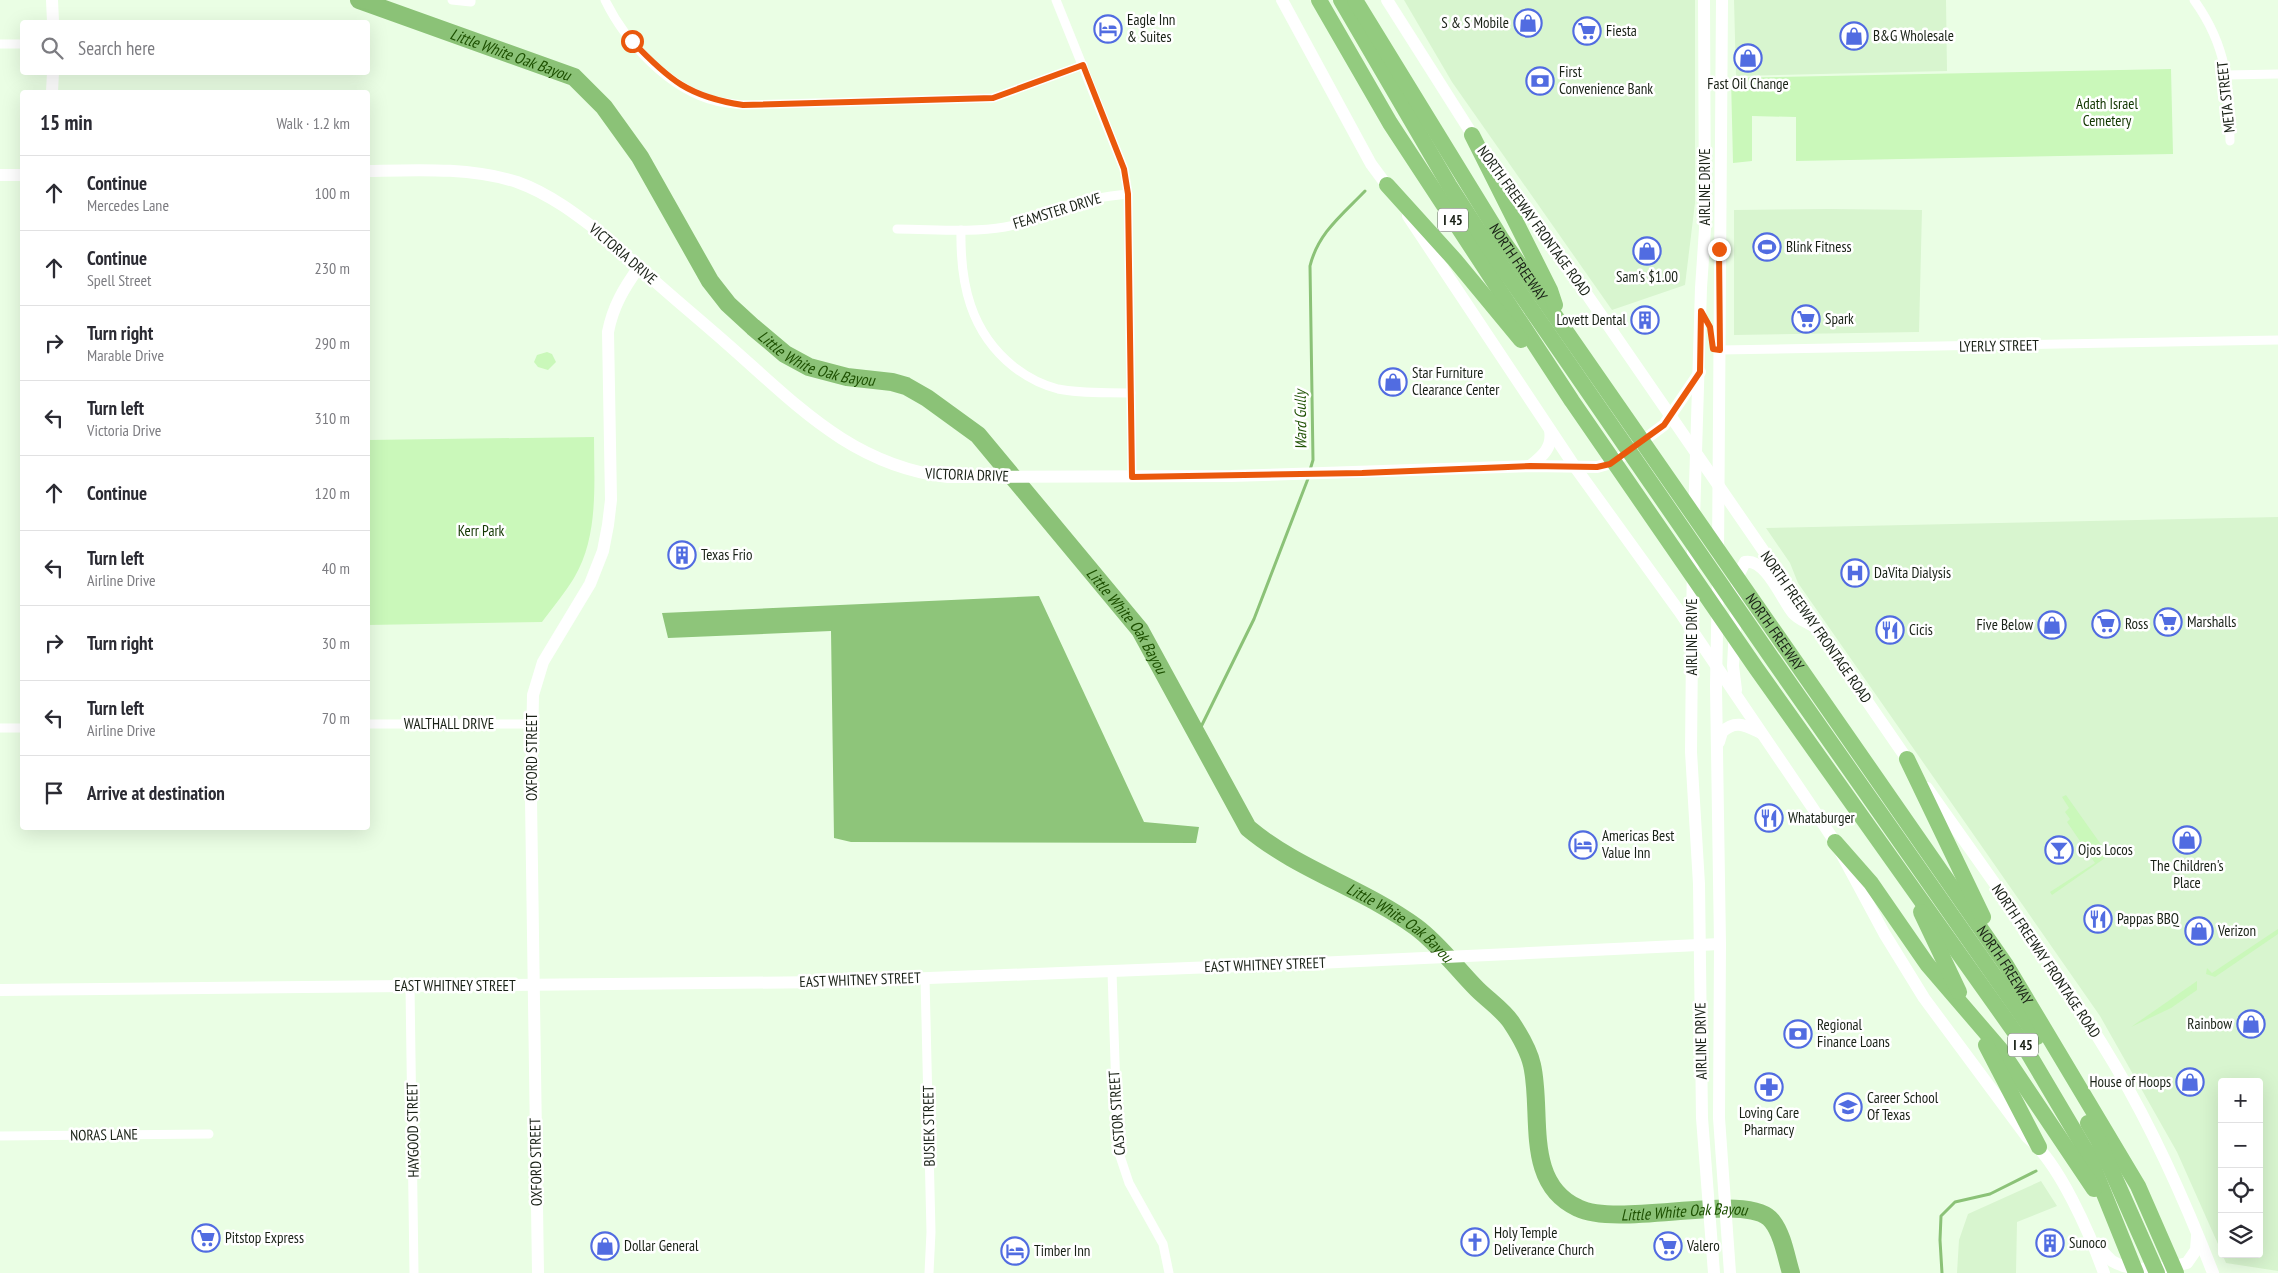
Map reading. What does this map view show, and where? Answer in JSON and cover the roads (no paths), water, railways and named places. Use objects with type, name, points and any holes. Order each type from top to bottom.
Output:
[{"type":"highway","name":"NORTH FREEWAY","points":[[1319,0],[1390,123],[1572,400],[1756,668],[2021,1041],[2088,1154],[2136,1273]]},
{"type":"highway","name":"NORTH FREEWAY","points":[[1341,0],[1449,185],[1609,424],[2043,1045],[2098,1140],[2148,1249],[2157,1273]]},
{"type":"highway","name":"NORTH FREEWAY","points":[[1355,0],[1502,238],[2006,965],[2138,1186],[2176,1273]]},
{"type":"highway","points":[[1472,136],[1550,290],[1561,324]]},
{"type":"highway","points":[[1387,185],[1454,259],[1572,400]]},
{"type":"highway","points":[[1907,759],[2006,965]]},
{"type":"highway","points":[[1835,842],[1871,883],[1927,964],[2000,1049],[2119,1229]]},
{"type":"highway","points":[[1903,874],[1946,966],[2038,1146]]},
{"type":"main road","points":[[52,0],[52,20]]},
{"type":"main road","points":[[1282,0],[1371,164],[1387,185],[1575,466],[1691,628],[1763,733],[1835,842],[1884,933],[1924,998],[2027,1138],[2038,1146],[2066,1190],[2088,1234],[2104,1273]]},
{"type":"main road","name":"NORTH FREEWAY FRONTAGE ROAD","points":[[1387,0],[1472,136],[1528,209],[1907,759],[2022,922],[2116,1067],[2158,1145],[2213,1273]]},
{"type":"main road","name":"AIRLINE DRIVE","points":[[1704,0],[1705,210],[1691,628],[1691,752],[1698,859],[1702,1118],[1714,1273]]},
{"type":"main road","name":"AIRLINE DRIVE","points":[[1722,0],[1720,210],[1720,350],[1722,359],[1717,665],[1720,944],[1719,1118],[1730,1273]]},
{"type":"main road","points":[[1704,67],[1722,67]]},
{"type":"main road","points":[[52,75],[52,90]]},
{"type":"main road","name":"VICTORIA DRIVE","points":[[370,171],[452,171],[517,182],[538,192],[582,219],[839,439],[887,464],[920,474],[980,477],[1132,477],[1530,466],[1597,467],[1610,464],[1653,434],[1671,415],[1700,372]]},
{"type":"main road","points":[[0,175],[20,175]]},
{"type":"main road","points":[[1705,210],[1720,210]]},
{"type":"main road","name":"OXFORD STREET","points":[[538,1273],[533,985],[531,724],[533,695],[543,662],[590,584],[603,551],[611,500],[608,332],[612,312],[626,284],[639,267]]},
{"type":"main road","points":[[1701,311],[1710,327],[1711,345],[1713,349],[1720,350]]},
{"type":"main road","points":[[1656,394],[1665,397],[1676,396],[1690,386]]},
{"type":"main road","points":[[1530,466],[1542,458],[1548,448],[1552,440],[1550,428]]},
{"type":"main road","points":[[1737,695],[1733,666],[1737,587],[1738,576],[1745,562],[1753,562],[1763,568],[1794,615],[1817,629]]},
{"type":"main road","points":[[1718,747],[1722,732],[1733,724],[1744,725],[1763,733]]},
{"type":"main road","points":[[1698,859],[1719,859]]},
{"type":"main road","name":"EAST WHITNEY STREET","points":[[0,990],[828,982],[1112,972],[1720,944]]},
{"type":"main road","points":[[1702,1118],[1719,1118]]},
{"type":"main road","points":[[2088,1234],[2112,1262],[2129,1271],[2167,1269],[2187,1263],[2196,1250],[2197,1235]]},
{"type":"street","points":[[452,0],[470,2],[471,0]]},
{"type":"street","points":[[605,0],[616,20],[632,41],[657,68],[673,81],[694,93],[716,101],[752,105],[993,98],[1083,65]]},
{"type":"street","points":[[1056,0],[1124,169],[1128,194],[1132,477]]},
{"type":"street","name":"META STREET","points":[[2194,0],[2207,18],[2219,42],[2227,75],[2230,141]]},
{"type":"street","points":[[0,44],[20,44]]},
{"type":"street","points":[[2227,75],[2278,74]]},
{"type":"street","name":"FEAMSTER DRIVE","points":[[897,229],[961,230],[1005,227],[1027,222],[1074,204],[1104,196],[1128,194]]},
{"type":"street","points":[[961,230],[960,254],[966,297],[974,318],[987,339],[1004,359],[1037,382],[1057,389],[1078,392],[1131,393]]},
{"type":"street","name":"LYERLY STREET","points":[[1720,350],[2278,340]]},
{"type":"street","name":"WALTHALL DRIVE","points":[[370,724],[531,724]]},
{"type":"street","points":[[0,728],[20,728]]},
{"type":"street","name":"CASTOR STREET","points":[[1112,972],[1118,1150],[1129,1183],[1163,1244],[1169,1273]]},
{"type":"street","name":"BUSIEK STREET","points":[[926,978],[931,1232],[929,1273]]},
{"type":"street","name":"HAYGOOD STREET","points":[[410,986],[414,1273]]},
{"type":"street","name":"NORAS LANE","points":[[0,1136],[209,1134]]},
{"type":"waterway","name":"Little White Oak Bayou","points":[[359,0],[574,77],[604,107],[640,157],[710,281],[728,304],[753,327],[785,354],[809,367],[847,377],[892,382],[906,386],[927,398],[978,435],[1140,630],[1248,828],[1288,856],[1396,913],[1416,927],[1508,1018],[1531,1060],[1535,1084],[1538,1145],[1542,1164],[1549,1182],[1561,1197],[1578,1208],[1598,1213],[1623,1215],[1712,1209],[1738,1209],[1759,1212],[1772,1221],[1776,1227],[1782,1239],[1791,1273]]},
{"type":"waterway","name":"Ward Gully","points":[[1310,470],[1313,460],[1310,266],[1325,234],[1365,191]]},
{"type":"waterway","name":"Ward Gully","points":[[1197,735],[1254,619],[1309,476]]},
{"type":"waterway","points":[[1942,1273],[1941,1216],[1955,1202],[1990,1194],[2036,1171]]},
{"type":"place","name":"S & S Mobile","points":[[1528,23]]},
{"type":"place","name":"Eagle Inn & Suites","points":[[1108,29]]},
{"type":"place","name":"Fiesta","points":[[1587,31]]},
{"type":"place","name":"B&G Wholesale","points":[[1854,36]]},
{"type":"place","name":"Fast Oil Change","points":[[1748,58]]},
{"type":"place","name":"First Convenience Bank","points":[[1540,81]]},
{"type":"place","name":"Blink Fitness","points":[[1767,247]]},
{"type":"place","name":"Sam's $1.00","points":[[1647,251]]},
{"type":"place","name":"Spark","points":[[1806,319]]},
{"type":"place","name":"Lovett Dental","points":[[1645,320]]},
{"type":"place","name":"Star Furniture Clearance Center","points":[[1393,382]]},
{"type":"place","name":"Texas Frio","points":[[682,555]]},
{"type":"place","name":"DaVita Dialysis","points":[[1855,573]]},
{"type":"place","name":"Marshalls","points":[[2168,622]]},
{"type":"place","name":"Ross","points":[[2106,624]]},
{"type":"place","name":"Five Below","points":[[2052,625]]},
{"type":"place","name":"Cicis","points":[[1890,630]]},
{"type":"place","name":"Whataburger","points":[[1769,818]]},
{"type":"place","name":"The Children's Place","points":[[2187,840]]},
{"type":"place","name":"Americas Best Value Inn","points":[[1583,845]]},
{"type":"place","name":"Ojos Locos","points":[[2059,850]]},
{"type":"place","name":"Pappas BBQ","points":[[2098,919]]},
{"type":"place","name":"Verizon","points":[[2199,931]]},
{"type":"place","name":"Rainbow","points":[[2251,1024]]},
{"type":"place","name":"Regional Finance Loans","points":[[1798,1034]]},
{"type":"place","name":"House of Hoops","points":[[2190,1082]]},
{"type":"place","name":"Loving Care Pharmacy","points":[[1769,1087]]},
{"type":"place","name":"Career School Of Texas","points":[[1848,1107]]},
{"type":"place","name":"Pitstop Express","points":[[206,1238]]},
{"type":"place","name":"Holy Temple Deliverance Church","points":[[1475,1242]]},
{"type":"place","name":"Sunoco","points":[[2050,1243]]},
{"type":"place","name":"Dollar General","points":[[605,1246]]},
{"type":"place","name":"Valero","points":[[1668,1246]]},
{"type":"place","name":"Timber Inn","points":[[1015,1251]]},
{"type":"park label","name":"Adath Israel Cemetery","points":[[2107,112]]},
{"type":"park label","name":"Kerr Park","points":[[481,531]]}]
